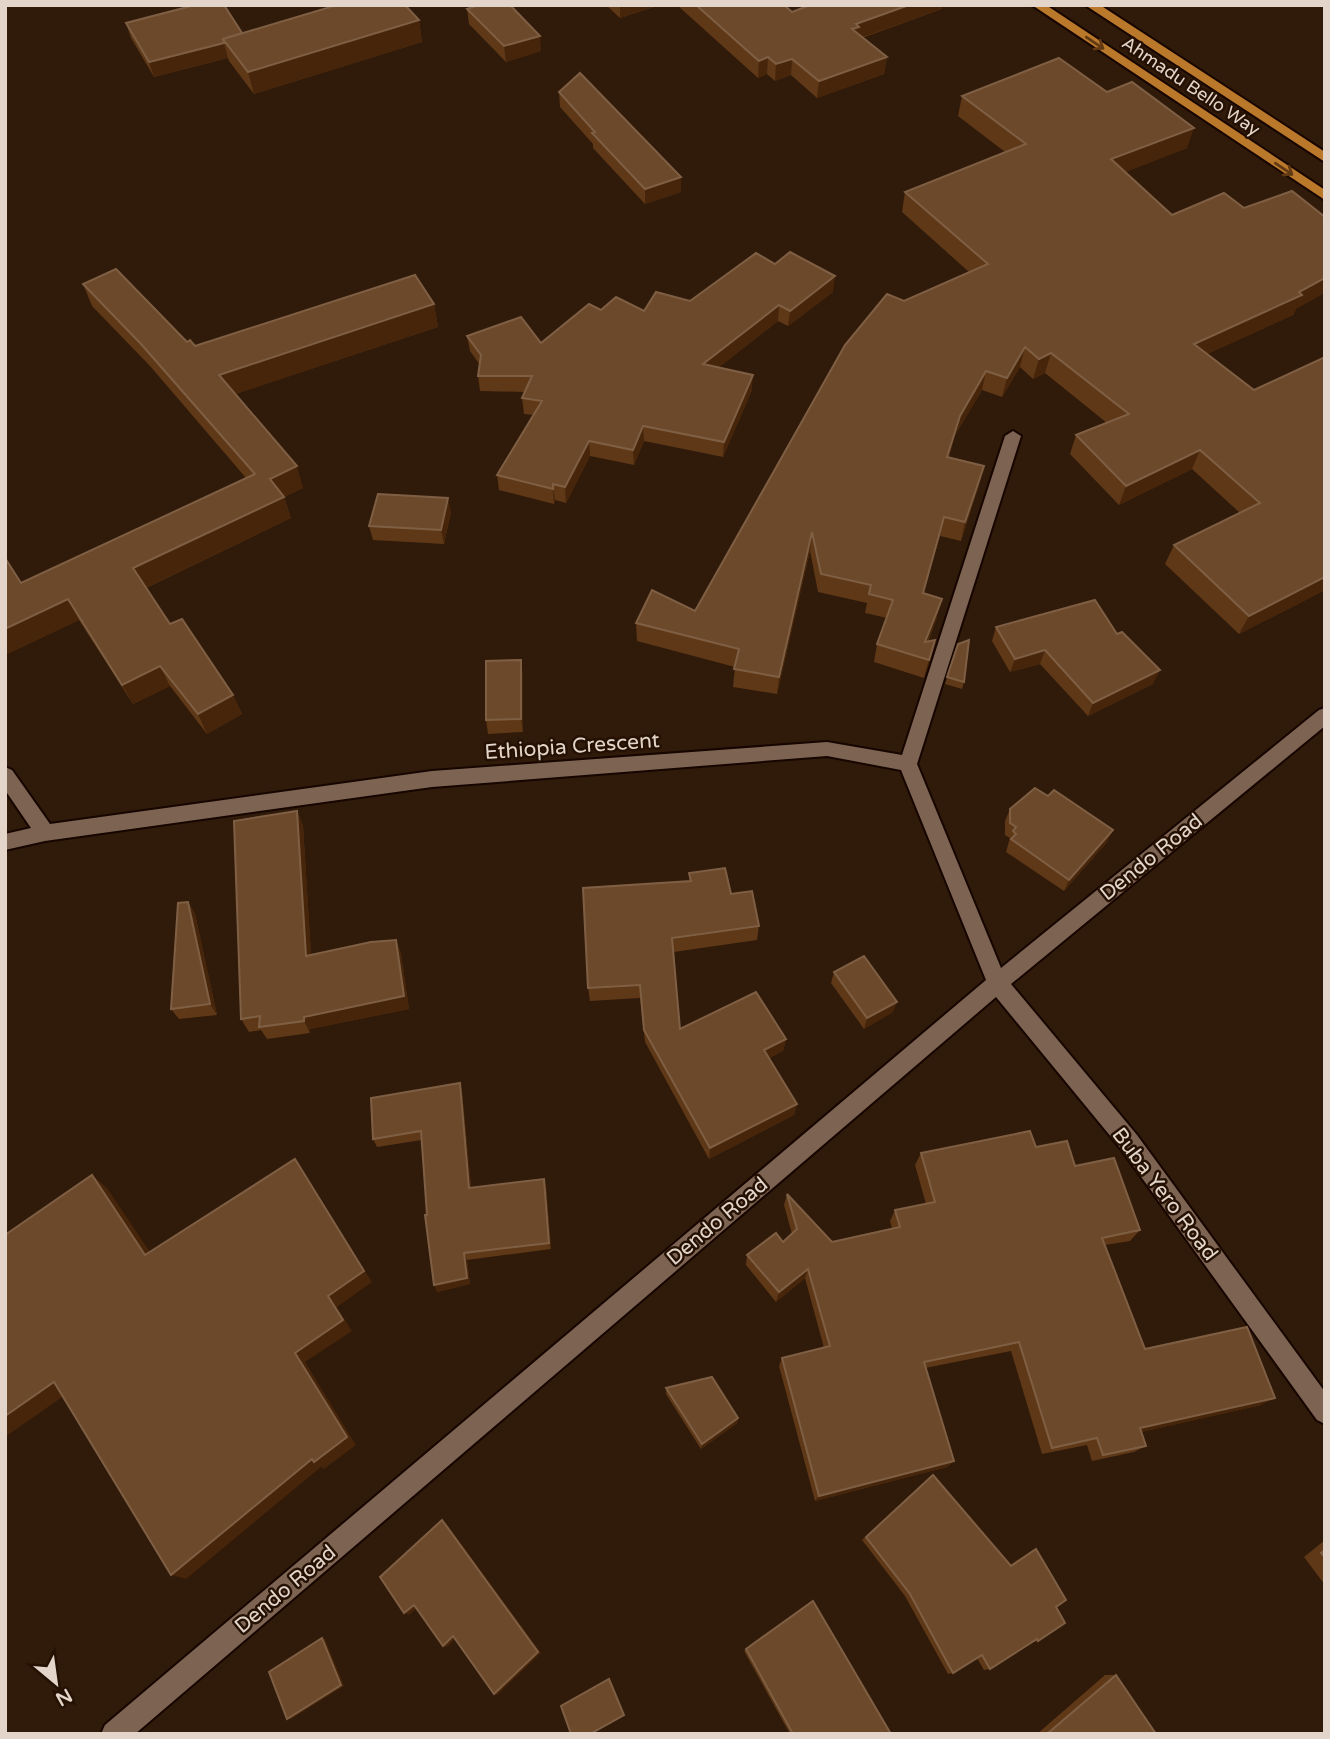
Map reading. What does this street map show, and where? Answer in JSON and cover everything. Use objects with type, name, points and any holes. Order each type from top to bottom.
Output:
[{"type":"main road","name":"Ahmadu Bello Way","points":[[1038,5],[1325,197]]},
{"type":"main road","name":"Ahmadu Bello Way","points":[[1091,5],[1325,158]]},
{"type":"street","points":[[997,983],[908,764],[1013,436]]},
{"type":"street","name":"Dendo Road","points":[[114,1734],[997,983],[1325,715]]},
{"type":"street","name":"Ethiopia Crescent","points":[[5,842],[45,833],[432,779],[827,749],[908,764]]},
{"type":"street","points":[[5,775],[45,833]]},
{"type":"street","name":"Buba Yero Road","points":[[997,983],[1129,1142],[1325,1412]]},
{"type":"building","points":[[195,5],[224,5],[242,33],[223,39],[224,43],[149,62],[126,23]]},
{"type":"building","points":[[337,5],[405,5],[419,20],[248,72],[223,39]]},
{"type":"building","points":[[479,5],[510,5],[540,36],[504,46],[467,9]]},
{"type":"building","points":[[696,5],[784,5],[792,12],[810,5],[909,5],[856,24],[859,27],[852,29],[887,57],[819,81],[792,59],[776,64],[768,57],[759,61]]},
{"type":"building","points":[[1059,58],[1107,92],[1132,82],[1194,128],[1111,159],[1172,215],[1224,193],[1244,208],[1292,191],[1325,217],[1325,278],[1299,292],[1302,295],[1194,344],[1254,390],[1325,357],[1325,577],[1249,616],[1174,545],[1260,503],[1200,450],[1126,486],[1076,435],[1129,414],[1051,353],[1039,359],[1025,347],[1007,378],[986,371],[960,416],[947,457],[984,466],[965,522],[944,517],[923,593],[942,599],[925,642],[935,640],[929,660],[877,644],[893,600],[869,594],[871,585],[821,574],[812,532],[779,677],[734,669],[739,649],[636,623],[652,590],[695,611],[845,345],[887,294],[904,301],[988,264],[905,192],[1026,144],[962,96]]},
{"type":"building","points":[[580,73],[681,177],[645,189],[592,133],[595,132],[559,92]]},
{"type":"building","points":[[790,252],[835,276],[790,311],[779,305],[703,364],[753,375],[724,442],[643,426],[633,450],[589,441],[565,487],[553,484],[553,489],[497,475],[542,401],[522,398],[532,376],[478,376],[481,355],[467,336],[521,317],[541,343],[589,304],[601,310],[616,297],[644,311],[656,292],[690,301],[756,253],[775,264]]},
{"type":"building","points":[[116,269],[187,342],[190,340],[195,346],[415,275],[434,304],[219,375],[297,466],[270,479],[284,497],[133,568],[170,624],[182,619],[233,695],[198,714],[160,666],[122,685],[68,599],[5,629],[5,558],[21,583],[255,474],[141,344],[83,284]]},
{"type":"building","points":[[378,494],[448,498],[441,530],[369,526]]},
{"type":"building","points":[[1095,600],[1117,634],[1122,632],[1160,670],[1093,703],[1045,650],[1015,659],[996,627]]},
{"type":"building","points":[[969,640],[964,682],[947,677],[958,644]]},
{"type":"building","points":[[521,660],[521,719],[486,720],[486,661]]},
{"type":"building","points":[[1035,788],[1048,796],[1054,790],[1113,830],[1069,880],[1011,839],[1016,834],[1013,831],[1016,827],[1010,823],[1010,809]]},
{"type":"building","points":[[297,811],[306,956],[371,942],[396,940],[404,996],[304,1017],[304,1021],[259,1027],[260,1016],[241,1019],[234,821]]},
{"type":"building","points":[[725,868],[731,894],[752,891],[759,926],[672,938],[680,1029],[756,992],[786,1039],[764,1050],[797,1104],[710,1148],[644,1030],[640,985],[588,988],[583,888],[691,881],[689,873]]},
{"type":"building","points":[[188,902],[210,1004],[171,1009],[178,903]]},
{"type":"building","points":[[864,956],[897,1002],[867,1018],[834,972]]},
{"type":"building","points":[[460,1083],[469,1188],[544,1179],[549,1243],[464,1253],[467,1278],[434,1285],[425,1215],[421,1131],[373,1139],[371,1098]]},
{"type":"building","points":[[1030,1131],[1036,1147],[1067,1141],[1075,1166],[1114,1158],[1140,1230],[1102,1238],[1145,1349],[1247,1327],[1275,1398],[1140,1428],[1146,1446],[1103,1455],[1097,1438],[1052,1448],[1019,1342],[924,1362],[954,1461],[819,1496],[782,1358],[830,1346],[808,1269],[779,1292],[747,1255],[776,1233],[783,1242],[797,1229],[787,1194],[832,1242],[900,1227],[895,1210],[935,1202],[921,1153]]},
{"type":"building","points":[[295,1159],[364,1271],[328,1296],[343,1320],[295,1353],[347,1437],[314,1462],[312,1459],[171,1575],[54,1382],[5,1416],[5,1235],[92,1175],[145,1255]]},
{"type":"building","points":[[712,1377],[738,1418],[702,1444],[666,1388]]},
{"type":"building","points":[[933,1475],[1011,1566],[1036,1549],[1066,1600],[1056,1607],[1065,1623],[990,1669],[982,1655],[953,1673],[910,1594],[866,1537]]},
{"type":"building","points":[[442,1520],[538,1652],[494,1694],[453,1636],[443,1646],[414,1605],[404,1613],[380,1577]]},
{"type":"building","points":[[813,1601],[891,1734],[793,1734],[746,1649]]},
{"type":"building","points":[[322,1638],[341,1685],[287,1719],[269,1672]]},
{"type":"building","points":[[1116,1675],[1156,1734],[1047,1734]]},
{"type":"building","points":[[609,1679],[624,1715],[590,1734],[571,1734],[561,1706]]}]
